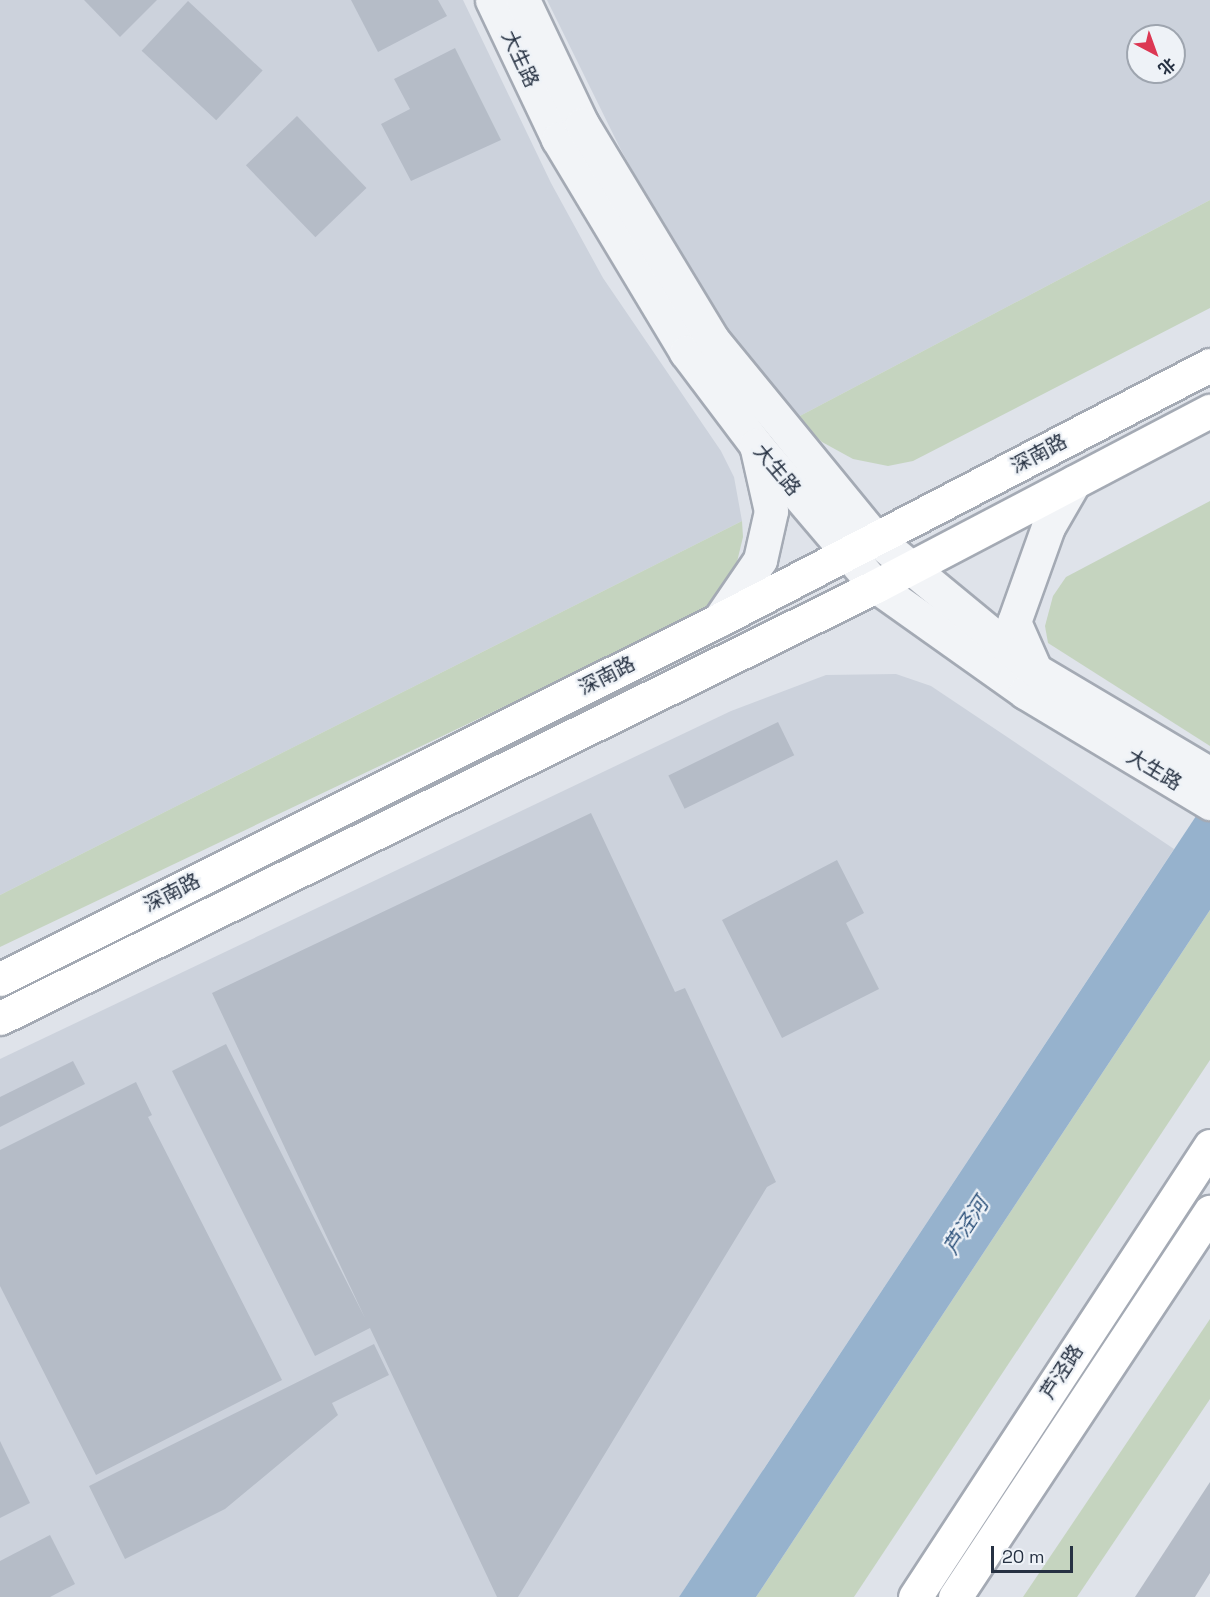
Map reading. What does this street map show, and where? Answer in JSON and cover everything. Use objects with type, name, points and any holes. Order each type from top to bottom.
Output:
[{"type":"main road","name":"深南路","points":[[0,979],[719,620],[846,552],[1210,365]]},
{"type":"main road","name":"深南路","points":[[0,1018],[876,586],[1210,411]]},
{"type":"main road","name":"芦泾路","points":[[915,1597],[1210,1146]]},
{"type":"main road","name":"芦泾路","points":[[955,1597],[1210,1212]]},
{"type":"street","name":"大生路","points":[[492,0],[558,139],[686,352],[756,445],[876,586],[1025,692],[1210,803]]},
{"type":"street","name":"大生路","points":[[523,0],[582,124],[712,339],[875,538],[908,569],[1035,670],[1210,774]]},
{"type":"street","points":[[719,620],[760,560],[771,511],[756,445]]},
{"type":"street","points":[[1035,670],[1014,622],[1048,527],[1074,482]]},
{"type":"shaded area","points":[[0,0],[463,0],[551,183],[603,278],[721,451],[734,477],[742,521],[0,895]]},
{"type":"shaded area","points":[[547,0],[1210,0],[1210,200],[796,418],[779,406],[693,280],[620,148]]},
{"type":"shaded area","points":[[896,674],[931,686],[1174,849],[679,1597],[0,1597],[0,1059],[731,711],[826,675]]},
{"type":"green space","points":[[1210,200],[1210,308],[913,461],[888,466],[853,459],[822,442],[796,418]]},
{"type":"green space","points":[[1210,501],[1210,746],[1048,643],[1045,626],[1053,596],[1066,577]]},
{"type":"green space","points":[[742,521],[743,537],[736,566],[715,600],[694,616],[0,947],[0,895]]},
{"type":"green space","points":[[1210,910],[1210,1060],[854,1597],[756,1597]]},
{"type":"green space","points":[[1210,1319],[1210,1399],[1077,1597],[1023,1597]]},
{"type":"water","name":"芦泾河","points":[[1210,795],[1210,910],[756,1597],[679,1597]]},
{"type":"building","points":[[84,0],[157,0],[120,37]]},
{"type":"building","points":[[351,0],[438,0],[447,16],[378,52]]},
{"type":"building","points":[[188,1],[263,71],[216,120],[142,51]]},
{"type":"building","points":[[455,48],[501,140],[411,181],[381,124],[410,109],[394,79]]},
{"type":"building","points":[[297,116],[366,188],[315,237],[246,165]]},
{"type":"building","points":[[778,722],[794,755],[685,809],[668,775]]},
{"type":"building","points":[[591,813],[675,992],[685,988],[776,1182],[767,1187],[518,1597],[497,1597],[370,1328],[315,1356],[172,1071],[226,1044],[365,1318],[212,993]]},
{"type":"building","points":[[837,860],[864,913],[846,923],[879,989],[782,1038],[722,920]]},
{"type":"building","points":[[73,1061],[85,1084],[0,1127],[0,1097]]},
{"type":"building","points":[[136,1082],[152,1115],[148,1117],[282,1380],[96,1475],[0,1286],[0,1150]]},
{"type":"building","points":[[374,1344],[389,1375],[332,1403],[338,1415],[225,1509],[125,1559],[89,1486]]},
{"type":"building","points":[[0,1441],[30,1503],[0,1518]]},
{"type":"building","points":[[1210,1482],[1210,1573],[1195,1597],[1135,1597]]},
{"type":"building","points":[[50,1535],[75,1584],[50,1597],[0,1597],[0,1561]]}]
